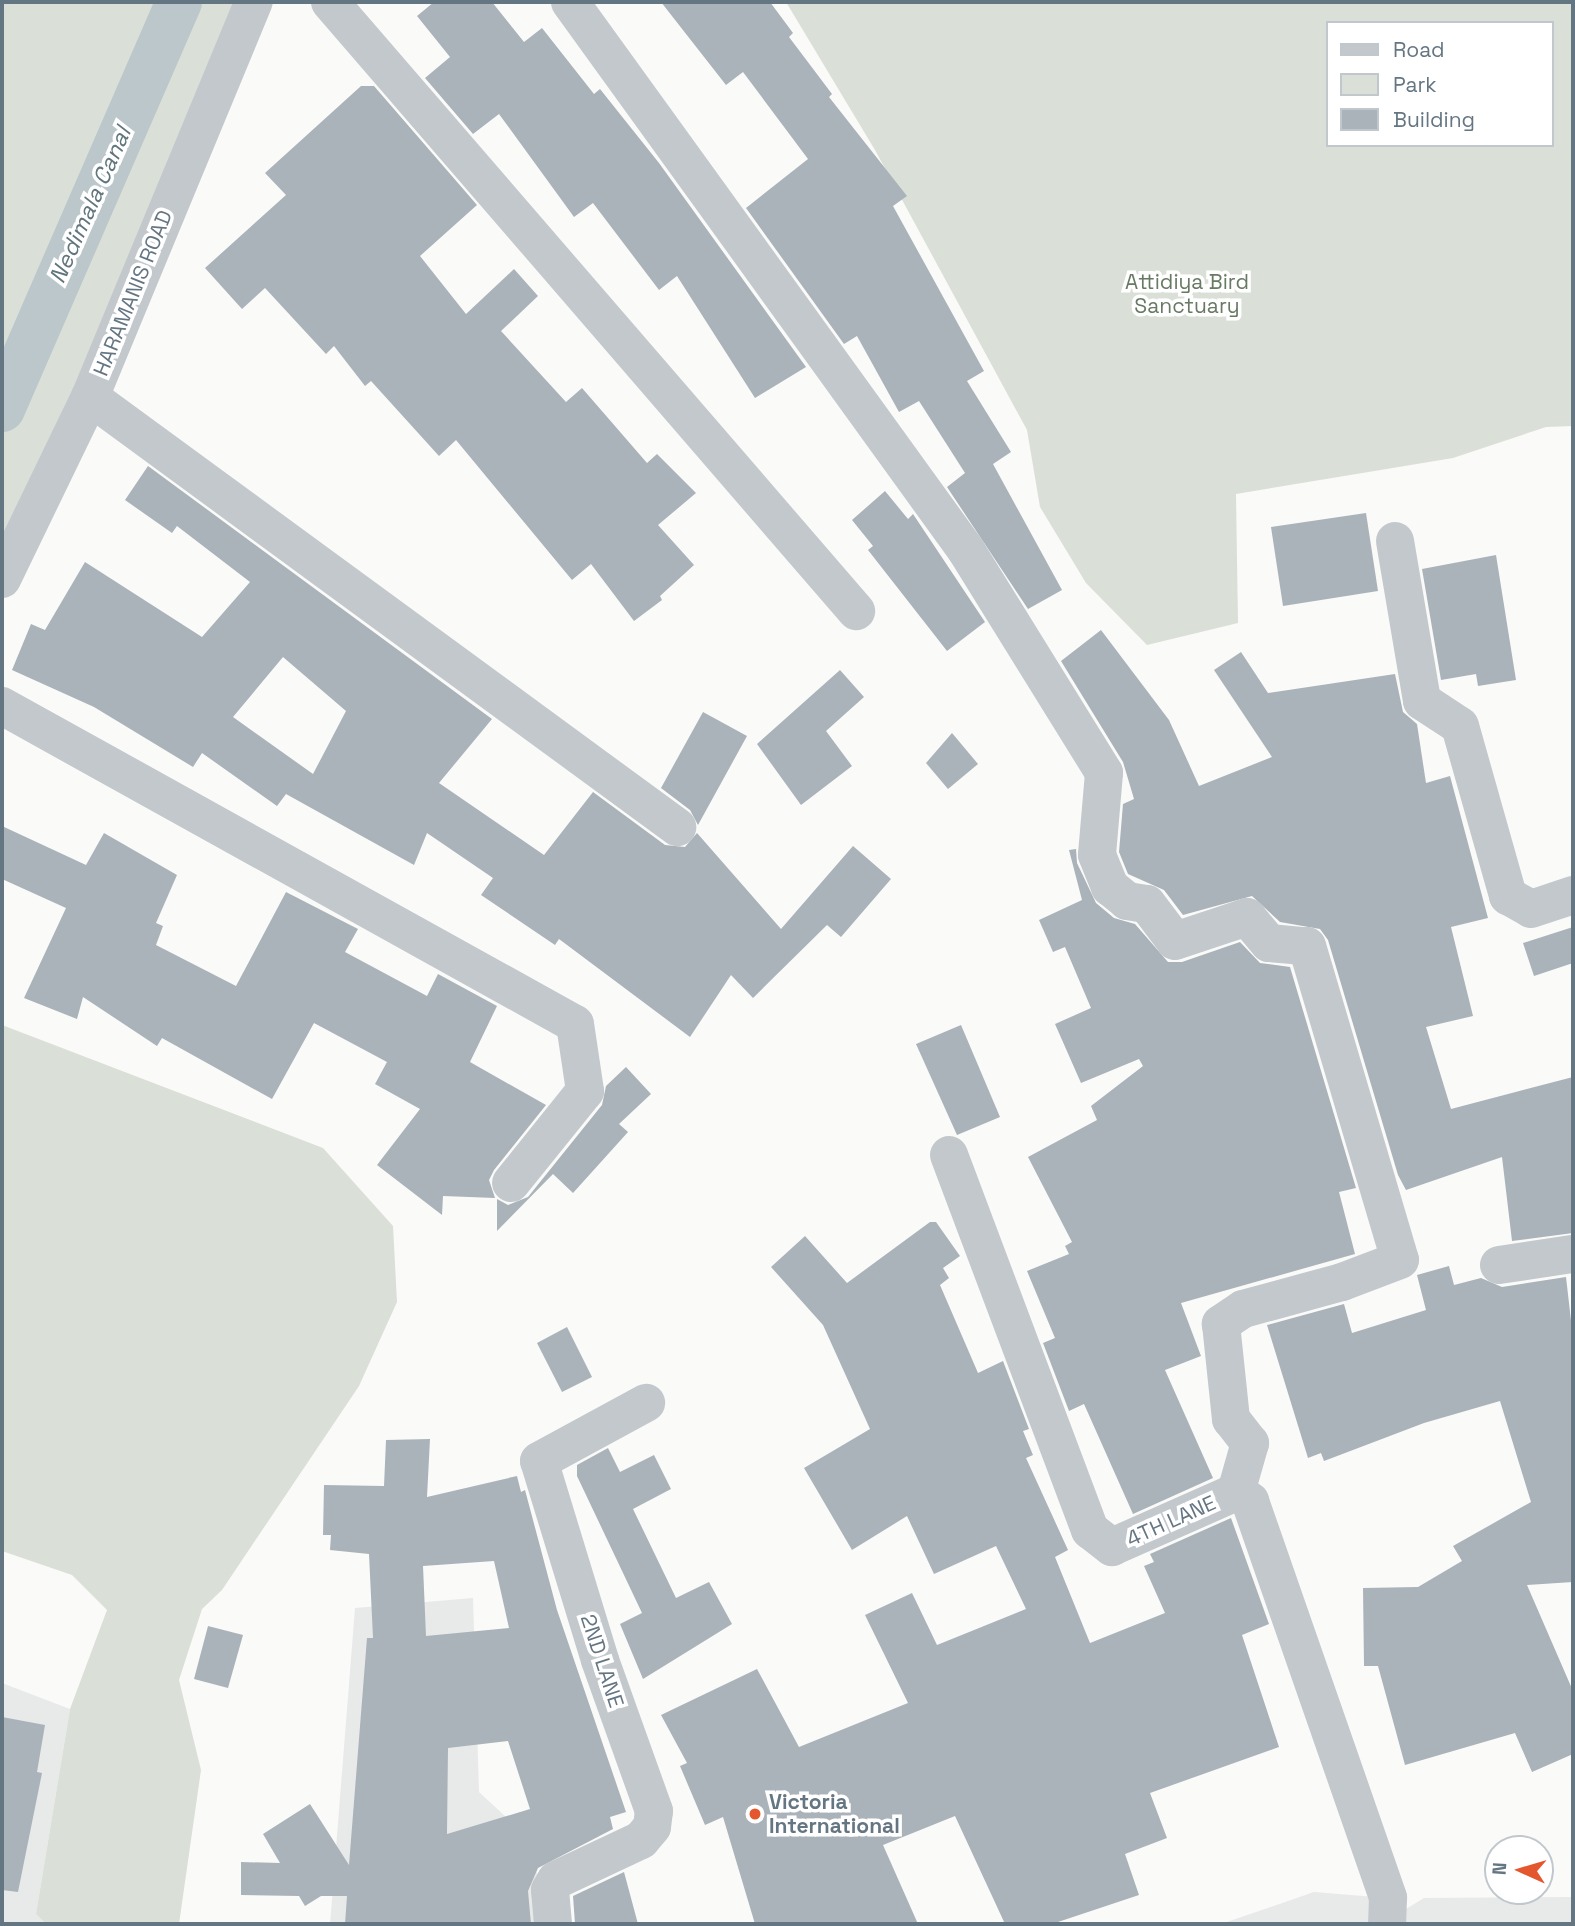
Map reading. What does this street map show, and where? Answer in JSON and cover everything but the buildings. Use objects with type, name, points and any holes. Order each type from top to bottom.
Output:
[{"type":"street","name":"HARAMANIS ROAD","points":[[2,579],[90,397],[254,2]]},
{"type":"street","points":[[330,2],[856,611]]},
{"type":"street","points":[[570,2],[966,550],[1104,773],[1097,855],[1110,887],[1127,901],[1147,904],[1175,941],[1247,917],[1269,943],[1307,946],[1400,1260],[1342,1283],[1243,1309],[1221,1324],[1231,1419],[1250,1443],[1236,1492]]},
{"type":"street","points":[[90,397],[677,827]]},
{"type":"street","points":[[1395,541],[1422,701],[1460,726],[1508,896],[1531,909],[1573,895]]},
{"type":"street","points":[[2,706],[575,1024],[584,1091],[511,1183]]},
{"type":"street","name":"4TH LANE","points":[[949,1155],[1090,1530],[1112,1547],[1236,1492],[1250,1501],[1317,1687],[1388,1898],[1387,1924]]},
{"type":"street","points":[[1499,1265],[1573,1254]]},
{"type":"street","name":"2ND LANE","points":[[553,1924],[550,1890],[556,1880],[641,1840],[652,1827],[654,1811],[600,1660],[539,1461],[646,1403]]},
{"type":"shaded area","points":[[473,1598],[479,1792],[506,1817],[528,1861],[550,1890],[553,1924],[330,1924],[355,1608]]},
{"type":"shaded area","points":[[2,1683],[70,1709],[36,1914],[46,1924],[2,1924]]},
{"type":"shaded area","points":[[1314,1892],[1388,1898],[1388,1920],[1424,1898],[1484,1898],[1484,1905],[1554,1905],[1554,1897],[1573,1897],[1573,1924],[1221,1924]]},
{"type":"green space","points":[[2,2],[254,2],[2,579]]},
{"type":"green space","name":"Attidiya Bird Sanctuary","points":[[786,2],[1573,2],[1573,426],[1546,427],[1453,458],[1236,494],[1238,623],[1147,645],[1086,583],[1040,507],[1027,430],[875,150]]},
{"type":"green space","points":[[2,1025],[323,1148],[393,1226],[397,1302],[359,1386],[222,1590],[202,1609],[179,1680],[201,1770],[179,1924],[46,1924],[36,1914],[70,1709],[107,1610],[72,1575],[2,1551]]},
{"type":"waterway","name":"Nedimala Canal","points":[[2,409],[179,2]]},
{"type":"place","name":"Victoria International","points":[[755,1814]]}]
